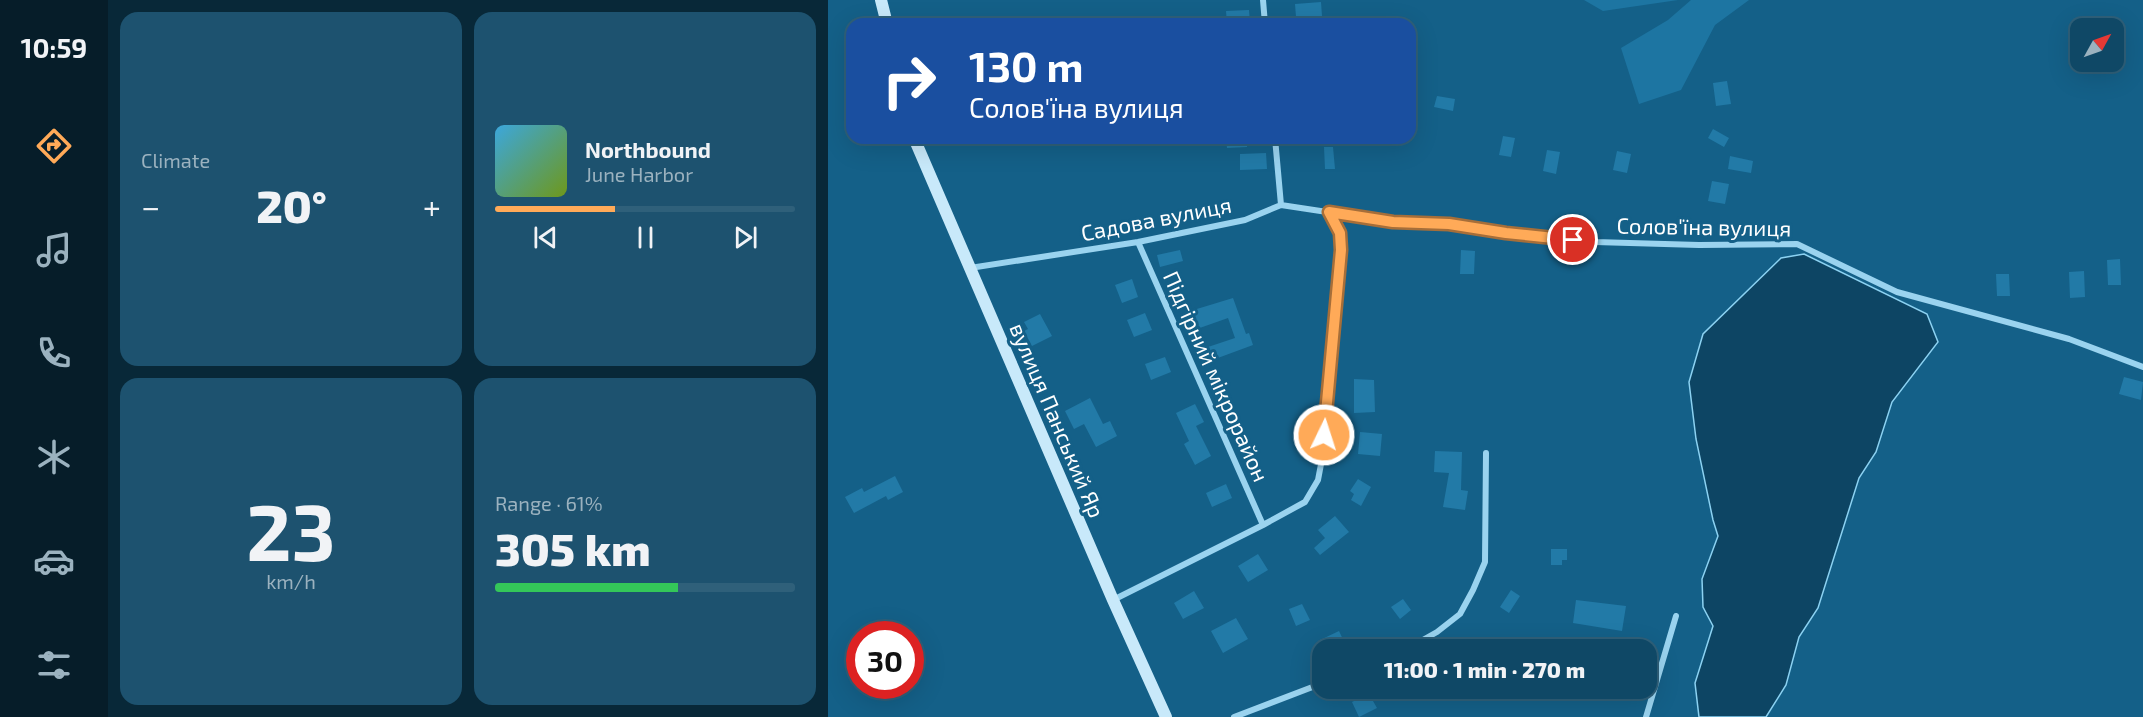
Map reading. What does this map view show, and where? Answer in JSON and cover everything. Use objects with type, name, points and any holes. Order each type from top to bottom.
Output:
[{"type":"street","points":[[881,0],[886,18]]},
{"type":"street","points":[[1263,0],[1264,18]]},
{"type":"street","name":"вулиця Панський Яр","points":[[917,144],[1113,600],[1166,717]]},
{"type":"street","points":[[1276,144],[1281,204]]},
{"type":"street","name":"Садова вулиця","points":[[970,268],[1138,242],[1245,220],[1281,204]]},
{"type":"street","name":"Солов'їна вулиця","points":[[1281,204],[1393,222],[1449,224],[1506,233],[1595,242],[1699,245],[1797,244],[1898,292],[2069,339],[2143,367]]},
{"type":"street","points":[[1113,600],[1305,502],[1318,480],[1322,459],[1333,316],[1341,250],[1340,233],[1329,212]]},
{"type":"street","name":"Підгірний мікрорайон","points":[[1138,242],[1263,525]]},
{"type":"street","points":[[1425,639],[1460,614],[1485,562],[1486,453]]},
{"type":"street","points":[[1646,717],[1676,616]]},
{"type":"street","points":[[1234,717],[1312,687]]},
{"type":"shaded area","points":[[1584,0],[1678,0],[1603,11]]},
{"type":"shaded area","points":[[1691,0],[1749,0],[1715,25],[1681,90],[1639,104],[1621,48],[1668,20]]},
{"type":"shaded area","points":[[1804,254],[1927,314],[1938,342],[1892,402],[1876,452],[1859,478],[1818,608],[1799,637],[1786,685],[1766,717],[1699,717],[1695,683],[1713,626],[1703,607],[1702,579],[1718,536],[1696,439],[1689,382],[1703,334],[1781,258]]},
{"type":"building","points":[[1321,2],[1322,16],[1296,17],[1295,4]]},
{"type":"building","points":[[1249,10],[1250,18],[1227,18],[1226,11]]},
{"type":"building","points":[[1727,81],[1731,104],[1716,106],[1713,83]]},
{"type":"building","points":[[1437,96],[1455,99],[1453,111],[1434,107]]},
{"type":"building","points":[[1713,129],[1729,138],[1724,147],[1708,138]]},
{"type":"building","points":[[1503,136],[1515,138],[1511,157],[1499,155]]},
{"type":"building","points":[[1227,144],[1247,144],[1247,147],[1227,148]]},
{"type":"building","points":[[1324,147],[1333,147],[1335,169],[1325,169]]},
{"type":"building","points":[[1547,150],[1560,152],[1556,174],[1543,171]]},
{"type":"building","points":[[1617,151],[1631,154],[1627,173],[1613,170]]},
{"type":"building","points":[[1266,153],[1267,169],[1240,170],[1240,154]]},
{"type":"building","points":[[1730,156],[1753,161],[1751,173],[1728,169]]},
{"type":"building","points":[[1712,181],[1729,184],[1725,204],[1708,201]]},
{"type":"building","points":[[1180,250],[1183,261],[1160,267],[1157,255]]},
{"type":"building","points":[[1461,250],[1475,251],[1474,274],[1460,274]]},
{"type":"building","points":[[2120,259],[2121,285],[2108,285],[2107,260]]},
{"type":"building","points":[[2084,271],[2085,297],[2070,298],[2069,272]]},
{"type":"building","points":[[1996,274],[2009,274],[2010,296],[1997,296]]},
{"type":"building","points":[[1132,279],[1138,297],[1122,303],[1115,285]]},
{"type":"building","points":[[1233,298],[1246,334],[1249,333],[1253,345],[1207,362],[1202,349],[1235,338],[1228,318],[1194,330],[1187,312]]},
{"type":"building","points":[[1145,313],[1152,330],[1134,337],[1127,320]]},
{"type":"building","points":[[1040,314],[1052,336],[1032,346],[1024,331],[1028,329],[1024,322]]},
{"type":"building","points":[[1165,357],[1171,372],[1151,380],[1145,364]]},
{"type":"building","points":[[2124,377],[2143,382],[2141,400],[2119,394]]},
{"type":"building","points":[[1354,379],[1374,380],[1375,412],[1354,413]]},
{"type":"building","points":[[1090,398],[1103,424],[1110,421],[1117,436],[1096,447],[1084,424],[1074,429],[1065,411]]},
{"type":"building","points":[[1195,404],[1204,422],[1196,426],[1211,456],[1195,465],[1184,444],[1189,441],[1176,413]]},
{"type":"building","points":[[1360,432],[1382,434],[1380,456],[1358,454]]},
{"type":"building","points":[[1435,451],[1462,452],[1461,490],[1468,491],[1465,510],[1443,507],[1449,473],[1434,472]]},
{"type":"building","points":[[895,476],[903,492],[888,500],[886,496],[854,513],[845,497],[862,488],[864,492]]},
{"type":"building","points":[[1358,479],[1371,487],[1361,506],[1351,500],[1354,494],[1350,491]]},
{"type":"building","points":[[1226,484],[1232,498],[1212,507],[1206,493]]},
{"type":"building","points":[[1335,516],[1349,532],[1320,555],[1314,548],[1325,538],[1318,530]]},
{"type":"building","points":[[1551,549],[1567,549],[1567,560],[1562,560],[1562,565],[1551,565]]},
{"type":"building","points":[[1258,554],[1268,570],[1248,582],[1238,566]]},
{"type":"building","points":[[1511,590],[1520,596],[1509,613],[1500,607]]},
{"type":"building","points":[[1194,591],[1204,608],[1183,619],[1174,603]]},
{"type":"building","points":[[1403,599],[1411,610],[1400,619],[1391,607]]},
{"type":"building","points":[[1576,600],[1626,606],[1622,631],[1573,623]]},
{"type":"building","points":[[1302,604],[1310,620],[1296,626],[1289,609]]},
{"type":"building","points":[[1236,618],[1248,639],[1223,653],[1211,631]]},
{"type":"building","points":[[1339,631],[1343,639],[1322,639]]},
{"type":"building","points":[[1358,699],[1372,699],[1377,708],[1359,717],[1352,702]]},
{"type":"route","points":[[1324,435],[1333,316],[1341,250],[1340,233],[1329,212],[1393,222],[1449,224],[1573,240]]}]
